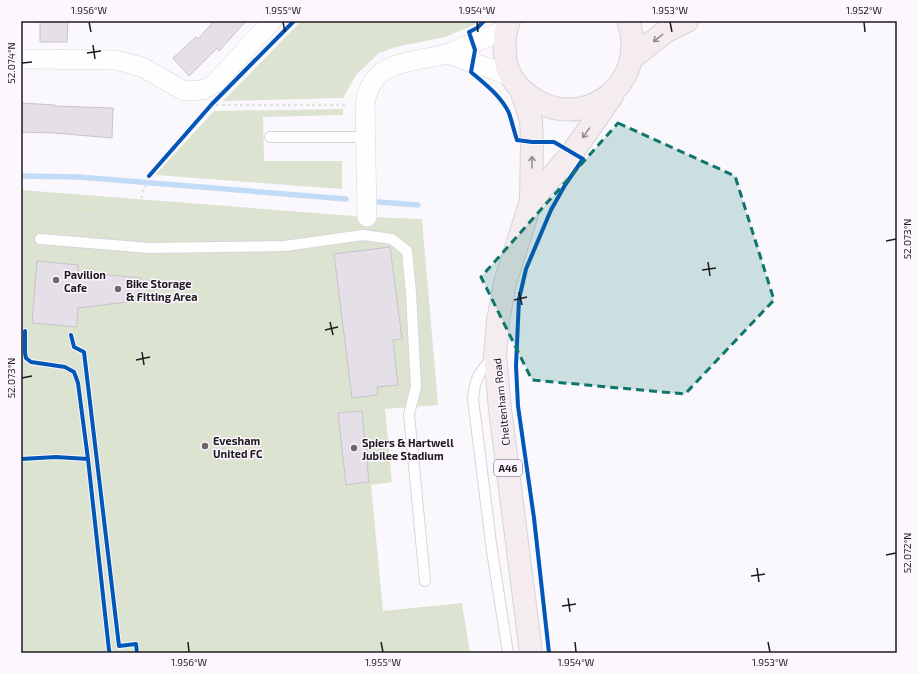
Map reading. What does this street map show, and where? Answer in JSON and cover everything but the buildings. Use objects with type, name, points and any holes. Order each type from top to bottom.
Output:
[{"type":"highway","points":[[628,21],[633,44],[632,58]]},
{"type":"highway","points":[[632,58],[665,32],[687,21]]},
{"type":"highway","name":"Cheltenham Road","points":[[507,26],[504,49],[507,68],[516,83],[531,120],[531,201],[505,283],[498,321],[496,355],[500,409],[531,653]]},
{"type":"highway","name":"Cheltenham Road","points":[[531,201],[572,153],[626,75],[632,58]]},
{"type":"highway","points":[[516,83],[538,103],[558,110],[579,110],[599,103],[616,90]]},
{"type":"street","points":[[21,59],[116,60],[142,67],[184,91],[203,90],[215,83],[272,21]]},
{"type":"street","points":[[365,226],[365,105],[366,96],[372,83],[382,73],[394,65],[407,61],[447,54],[507,26]]},
{"type":"street","points":[[447,54],[492,69],[516,83]]},
{"type":"lane","points":[[270,137],[365,137]]},
{"type":"lane","points":[[40,239],[157,248],[285,246],[365,226],[392,239],[407,251],[412,293],[416,387],[409,414],[425,581]]},
{"type":"lane","points":[[496,355],[479,372],[473,399],[492,551],[508,653]]},
{"type":"path","points":[[218,98],[212,104],[219,106],[365,105]]},
{"type":"path","points":[[21,209],[127,217],[139,210],[143,191],[149,176],[154,170]]},
{"type":"highlighted area","points":[[618,123],[735,176],[774,300],[685,394],[532,380],[481,277]]},
{"type":"green space","points":[[301,21],[477,21],[474,25],[445,37],[396,47],[379,53],[356,75],[343,98],[223,101]]},
{"type":"green space","points":[[343,109],[343,115],[263,117],[264,161],[342,161],[342,189],[155,175],[214,111]]},
{"type":"green space","name":"Evesham United FC","points":[[21,190],[367,217],[422,219],[438,405],[385,409],[392,482],[371,485],[383,611],[462,603],[470,653],[21,653]]},
{"type":"waterway","points":[[21,176],[79,177],[346,199]]},
{"type":"waterway","points":[[379,202],[418,205]]},
{"type":"cycle path","points":[[149,176],[212,104],[294,21]]},
{"type":"cycle path","points":[[484,21],[477,28],[469,32],[475,50],[471,72],[502,101],[509,113],[517,140],[554,142],[583,159],[565,185],[551,210],[526,269],[519,299],[516,366],[518,406],[534,518],[549,653]]},
{"type":"cycle path","points":[[25,331],[26,358],[31,362],[65,367],[74,372],[78,383],[88,459]]},
{"type":"cycle path","points":[[71,335],[74,347],[84,352],[119,646],[136,644],[137,653]]},
{"type":"cycle path","points":[[21,459],[56,457],[88,459],[110,653]]},
{"type":"place","name":"Pavilion Cafe","points":[[56,280]]},
{"type":"place","name":"Bike Storage & Fitting Area","points":[[118,289]]},
{"type":"place","name":"Evesham United FC","points":[[205,446]]},
{"type":"place","name":"Spiers & Hartwell Jubilee Stadium","points":[[354,448]]}]
